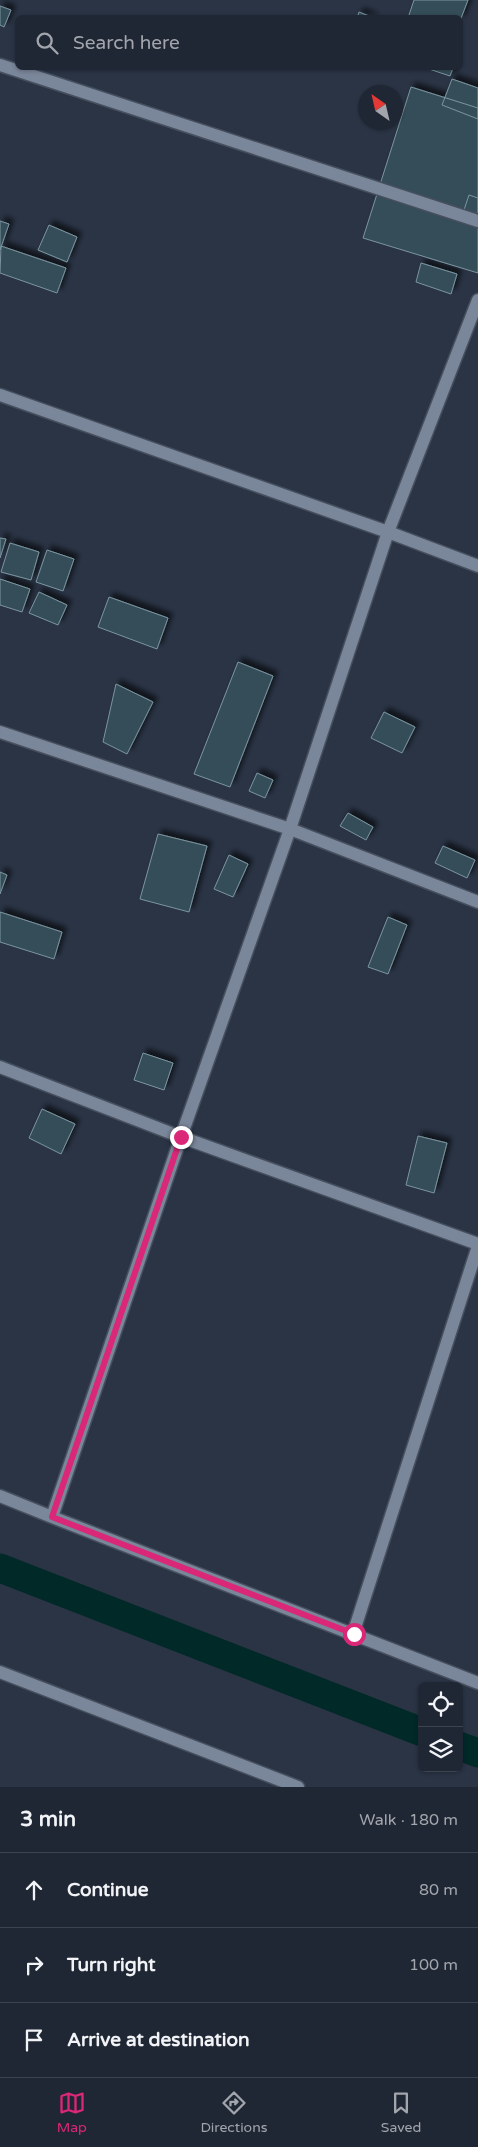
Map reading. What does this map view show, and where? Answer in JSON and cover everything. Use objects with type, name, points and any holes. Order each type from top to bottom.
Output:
[{"type":"street","points":[[0,65],[15,70]]},
{"type":"street","points":[[15,70],[478,221]]},
{"type":"street","points":[[52,1517],[181,1137],[290,829],[388,532],[478,300]]},
{"type":"street","points":[[0,395],[388,532],[478,566]]},
{"type":"street","points":[[0,732],[290,829],[478,902]]},
{"type":"street","points":[[0,1067],[181,1137],[478,1245],[354,1634]]},
{"type":"street","points":[[0,1496],[478,1683]]},
{"type":"street","points":[[0,1672],[274,1783],[298,1787]]},
{"type":"building","points":[[414,0],[468,0],[462,15],[409,15]]},
{"type":"building","points":[[0,6],[11,10],[4,27],[0,25]]},
{"type":"building","points":[[432,70],[452,70],[450,76]]},
{"type":"building","points":[[452,79],[478,88],[478,119],[442,105]]},
{"type":"building","points":[[411,87],[478,108],[478,273],[363,238],[397,130],[403,130],[403,112]]},
{"type":"building","points":[[469,195],[478,198],[478,215],[464,210]]},
{"type":"building","points":[[0,221],[9,224],[0,250]]},
{"type":"building","points":[[49,225],[77,237],[67,262],[38,250]]},
{"type":"building","points":[[1,246],[66,268],[57,293],[0,273]]},
{"type":"building","points":[[421,263],[457,274],[451,294],[416,282]]},
{"type":"building","points":[[0,538],[6,539],[0,558]]},
{"type":"building","points":[[10,543],[39,552],[31,580],[1,572]]},
{"type":"building","points":[[47,550],[74,559],[63,591],[36,582]]},
{"type":"building","points":[[0,579],[30,589],[22,612],[0,605]]},
{"type":"building","points":[[39,592],[67,605],[58,625],[29,613]]},
{"type":"building","points":[[109,597],[168,618],[157,649],[98,627]]},
{"type":"building","points":[[238,662],[273,676],[230,787],[194,774]]},
{"type":"building","points":[[116,684],[153,702],[127,754],[103,742]]},
{"type":"building","points":[[384,712],[415,727],[402,753],[371,738]]},
{"type":"building","points":[[257,773],[273,780],[265,798],[249,791]]},
{"type":"building","points":[[348,813],[373,827],[366,840],[340,826]]},
{"type":"building","points":[[158,834],[207,846],[189,912],[140,899]]},
{"type":"building","points":[[443,846],[475,860],[467,878],[435,863]]},
{"type":"building","points":[[229,855],[248,864],[233,897],[214,889]]},
{"type":"building","points":[[0,872],[7,875],[0,894]]},
{"type":"building","points":[[0,912],[62,932],[54,959],[0,942]]},
{"type":"building","points":[[388,917],[407,925],[388,974],[368,967]]},
{"type":"building","points":[[143,1053],[173,1063],[164,1090],[134,1080]]},
{"type":"building","points":[[42,1109],[75,1124],[61,1154],[29,1138]]},
{"type":"building","points":[[418,1136],[447,1143],[434,1193],[406,1185]]},
{"type":"waterway","points":[[0,1568],[418,1730]]},
{"type":"waterway","points":[[463,1747],[478,1753]]},
{"type":"route","points":[[181,1137],[52,1517],[354,1634]]}]
